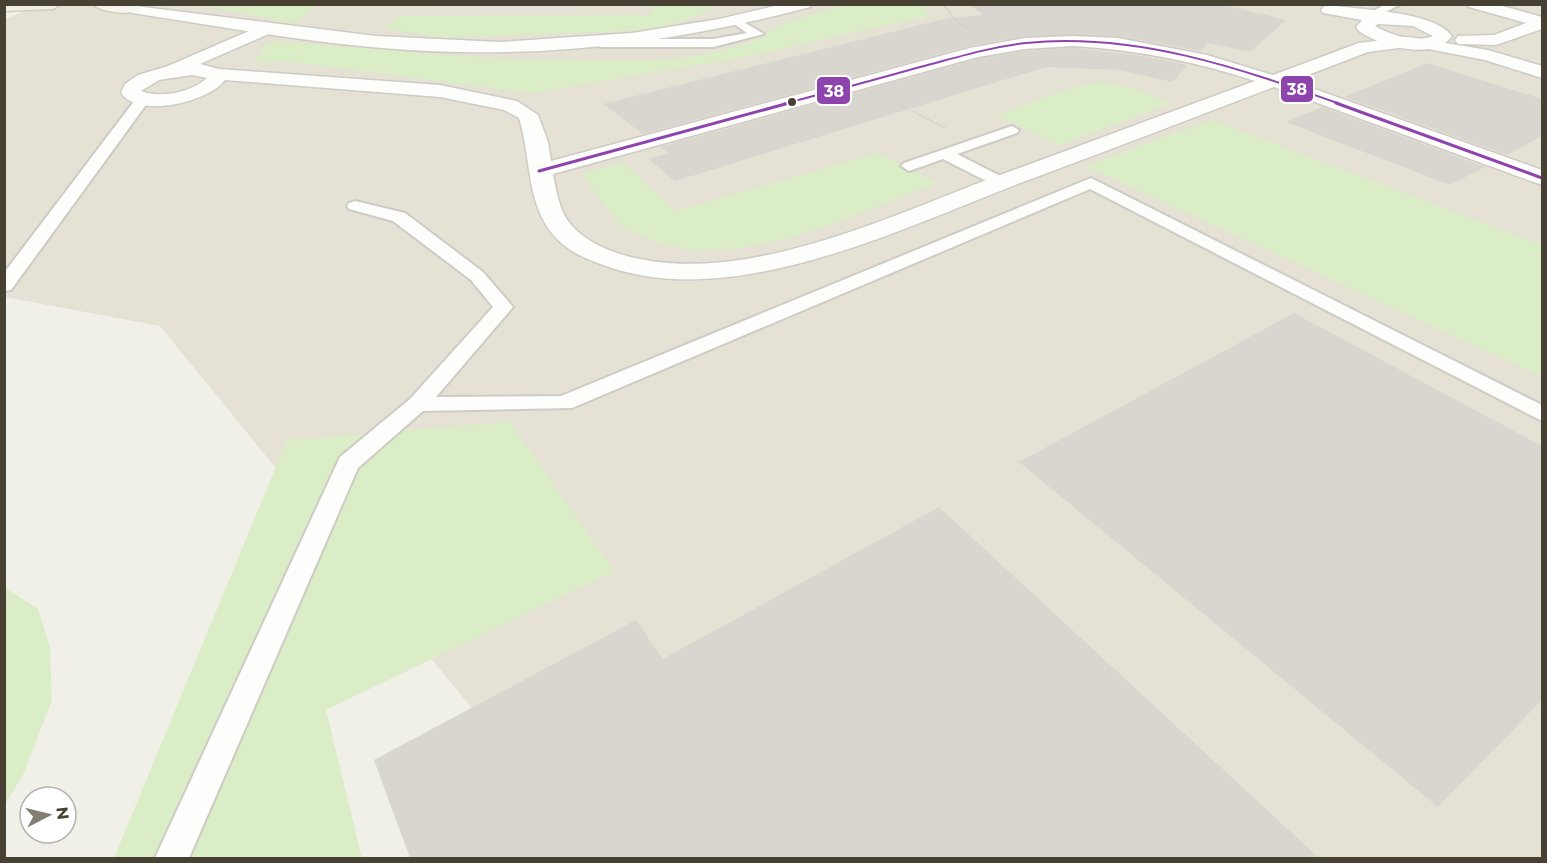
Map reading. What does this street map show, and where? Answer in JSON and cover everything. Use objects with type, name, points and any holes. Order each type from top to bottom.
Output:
[{"type":"main road","points":[[4,11],[53,4]]},
{"type":"main road","points":[[100,4],[136,6]]},
{"type":"main road","points":[[4,6],[22,7]]},
{"type":"street","points":[[136,6],[269,30],[459,47],[570,43],[636,36],[735,20],[804,4]]},
{"type":"street","points":[[1312,4],[1329,10],[1368,31],[1414,43],[1488,56],[1542,72]]},
{"type":"street","points":[[1475,4],[1542,22]]},
{"type":"street","points":[[1368,31],[1370,21],[1392,12],[1424,24],[1488,56]]},
{"type":"street","points":[[1414,43],[1438,42],[1447,35],[1486,40],[1508,37],[1542,22]]},
{"type":"street","points":[[269,30],[167,72],[144,79],[132,88],[131,93],[143,99],[170,99],[192,94],[313,81]]},
{"type":"street","points":[[213,72],[269,30]]},
{"type":"street","points":[[167,72],[192,69],[440,91],[510,105],[528,115],[538,144],[538,171],[553,217],[565,234],[583,248],[638,268],[675,271],[716,270],[793,258],[1002,183],[1275,81],[1368,31]]},
{"type":"street","points":[[538,171],[1000,46],[1062,40],[1100,41],[1170,50],[1275,81],[1542,178]]},
{"type":"street","points":[[192,94],[216,82],[213,72]]},
{"type":"lane","points":[[570,43],[713,43],[758,34],[735,20]]},
{"type":"lane","points":[[4,286],[13,262],[143,99]]},
{"type":"lane","points":[[909,166],[1012,130]]},
{"type":"lane","points":[[944,154],[1002,183]]},
{"type":"lane","points":[[418,404],[564,403],[1091,183],[1542,414]]},
{"type":"lane","points":[[172,858],[348,464],[418,404],[503,307],[477,276],[399,218],[355,206]]},
{"type":"path","points":[[861,84],[974,143]]},
{"type":"shaded area","points":[[41,5],[1542,5],[1542,858],[594,858],[160,326],[5,297],[5,19]]},
{"type":"green space","points":[[317,4],[294,24],[201,5]]},
{"type":"green space","points":[[847,4],[924,5],[928,16],[744,57],[532,93],[292,62],[255,62],[264,46],[273,41],[498,59],[650,61],[686,58],[725,50],[753,41],[783,24]]},
{"type":"green space","points":[[654,5],[718,5],[701,15],[651,30],[443,38],[385,28],[399,16],[650,15]]},
{"type":"green space","points":[[1102,82],[1132,88],[1172,103],[1059,145],[997,115],[1074,87]]},
{"type":"green space","points":[[1212,120],[1542,245],[1542,377],[1086,166]]},
{"type":"green space","points":[[878,153],[938,183],[792,237],[753,246],[715,250],[678,248],[644,237],[623,227],[581,173],[623,163],[675,211]]},
{"type":"green space","points":[[510,422],[614,571],[326,710],[362,858],[114,858],[287,440]]},
{"type":"green space","points":[[4,587],[38,609],[50,647],[52,700],[23,775],[5,805]]},
{"type":"building","points":[[969,4],[1220,4],[1286,20],[1250,52],[1208,43],[1200,51],[1118,36],[1025,36],[969,46],[643,134],[603,104],[948,18],[983,15]]},
{"type":"building","points":[[1073,48],[1142,56],[1188,65],[1172,82],[1119,70],[1046,67],[675,181],[648,159],[668,153],[660,147],[978,59],[1025,51]]},
{"type":"building","points":[[1427,63],[1542,99],[1542,136],[1507,155],[1345,97]]},
{"type":"building","points":[[1322,107],[1485,167],[1450,185],[1286,122]]},
{"type":"building","points":[[1294,313],[1542,446],[1542,700],[1438,807],[1019,462]]},
{"type":"building","points":[[939,507],[1319,858],[410,858],[374,760],[636,620],[663,659]]},
{"type":"transit line","name":"38","points":[[539,171],[976,52],[1025,44],[1073,41],[1118,43],[1207,60],[1251,73],[1542,178]]}]
